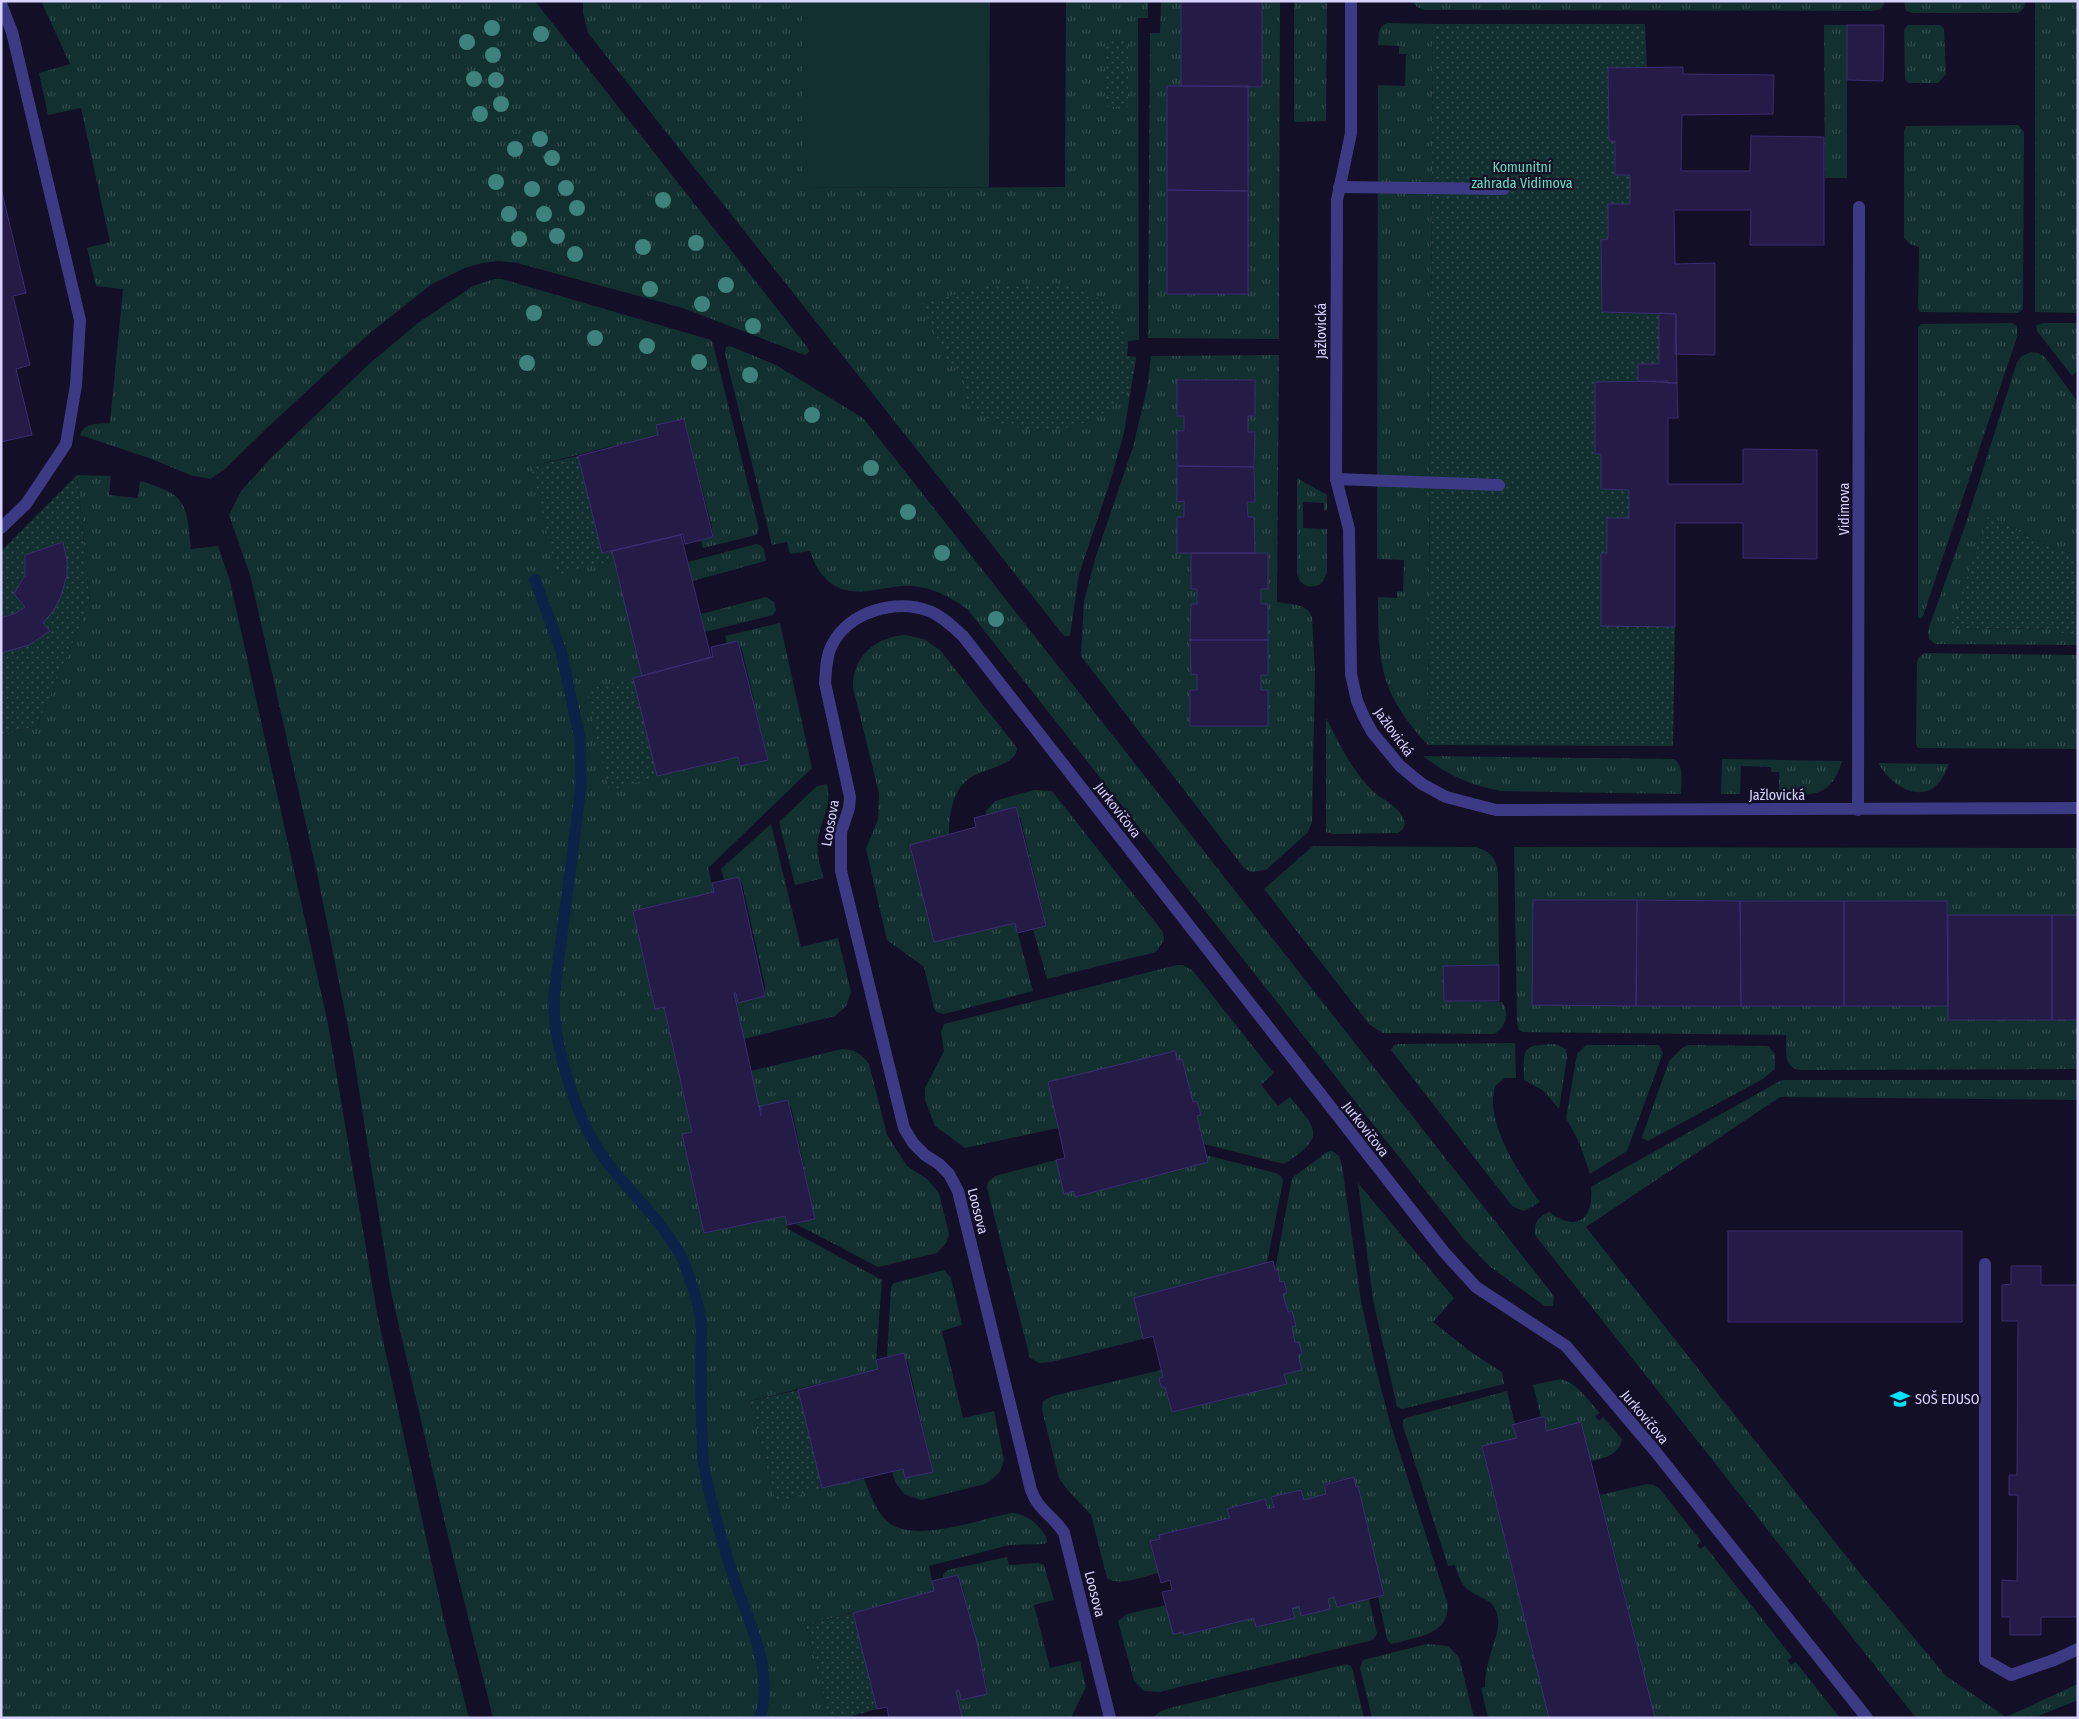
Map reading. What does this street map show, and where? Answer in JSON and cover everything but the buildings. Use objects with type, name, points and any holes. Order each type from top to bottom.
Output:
[{"type":"street","name":"Jažlovická","points":[[1351,1],[1351,132],[1337,200],[1336,479],[1349,529],[1351,674],[1357,701],[1372,732],[1400,766],[1422,784],[1446,797],[1496,810],[2078,808]]},
{"type":"street","points":[[1,4],[12,32],[80,320],[76,385],[66,444],[26,504],[1,528]]},
{"type":"street","points":[[1339,187],[1504,190]]},
{"type":"street","name":"Vidimova","points":[[1858,810],[1860,207]]},
{"type":"street","points":[[1336,479],[1500,485]]},
{"type":"street","name":"Jurkovičova","points":[[839,633],[854,619],[873,611],[897,607],[917,607],[940,616],[963,636],[1444,1252],[1476,1287],[1566,1346],[1655,1452],[1867,1718]]},
{"type":"street","name":"Loosova","points":[[839,633],[831,646],[825,682],[850,798],[849,808],[841,832],[840,871],[893,1084],[904,1128],[912,1143],[949,1174],[958,1191],[1031,1490],[1036,1503],[1047,1516],[1058,1523],[1064,1533],[1110,1718]]},
{"type":"street","points":[[1985,1264],[1985,1660],[2011,1675],[2054,1660],[2078,1649]]},
{"type":"green space","points":[[41,1],[535,1],[808,348],[809,352],[805,355],[683,308],[517,263],[499,261],[465,268],[432,284],[370,333],[225,469],[210,479],[190,475],[149,458],[80,435],[89,426],[110,423],[123,289],[96,286],[87,248],[110,242],[81,108],[48,115],[39,73],[70,64]]},
{"type":"green space","points":[[583,1],[803,1],[803,188],[1065,187],[1066,1],[1148,1],[1148,18],[1138,18],[1139,340],[1128,341],[1127,356],[1136,357],[1124,433],[1109,485],[1079,574],[1070,636],[1064,636],[588,33],[583,13]],"holes":[[[1127,39],[1128,106],[1105,107],[1105,40]]]},
{"type":"green space","points":[[803,1],[990,1],[989,187],[802,188]]},
{"type":"green space","points":[[1161,1],[1181,1],[1181,86],[1167,86],[1167,294],[1248,294],[1248,86],[1262,86],[1262,1],[1280,1],[1279,339],[1148,338],[1150,33],[1160,33]]},
{"type":"green space","points":[[1294,1],[1327,1],[1326,121],[1294,122]]},
{"type":"green space","points":[[1412,1],[1884,1],[1884,5],[1880,9],[1873,11],[1424,10],[1417,7]]},
{"type":"green space","points":[[1904,1],[2026,1],[2024,8],[2018,13],[1913,13],[1906,11]]},
{"type":"green space","points":[[2035,1],[2078,1],[2078,313],[2035,312]]},
{"type":"green space","points":[[1384,24],[1433,24],[1428,745],[1412,726],[1391,693],[1381,660],[1379,641],[1378,597],[1397,598],[1397,591],[1403,592],[1404,560],[1377,559],[1378,85],[1405,86],[1406,54],[1399,54],[1399,46],[1378,45],[1380,29]]},
{"type":"green space","name":"Komunitní zahrada Vidimova","points":[[1433,24],[1645,24],[1647,68],[1608,69],[1609,140],[1615,141],[1615,175],[1630,175],[1630,204],[1608,204],[1608,239],[1601,240],[1602,312],[1659,313],[1659,364],[1638,364],[1638,381],[1595,382],[1595,454],[1601,454],[1601,489],[1629,490],[1629,518],[1607,553],[1601,554],[1601,625],[1675,627],[1673,746],[1428,745]]},
{"type":"green space","points":[[1824,25],[1847,25],[1847,178],[1825,178]]},
{"type":"green space","points":[[1908,25],[1939,25],[1944,28],[1946,74],[1938,83],[1908,83],[1905,79],[1904,30]]},
{"type":"green space","points":[[1105,39],[1128,39],[1128,107],[1105,107]]},
{"type":"green space","points":[[2018,125],[2024,132],[2023,309],[2018,313],[1920,312],[1918,308],[1919,247],[1910,244],[1904,238],[1904,132],[1906,126]]},
{"type":"green space","points":[[495,279],[502,279],[711,340],[759,529],[756,535],[703,548],[701,540],[713,537],[712,527],[684,419],[656,425],[658,435],[532,466],[557,574],[614,560],[642,676],[633,678],[657,776],[738,757],[740,766],[768,760],[742,650],[738,641],[727,644],[725,636],[780,623],[812,768],[708,868],[714,892],[633,912],[655,1009],[664,1007],[692,1132],[682,1135],[704,1232],[785,1216],[788,1229],[882,1280],[876,1360],[878,1369],[750,1401],[776,1501],[831,1485],[864,1479],[880,1513],[888,1522],[900,1528],[914,1531],[948,1528],[1017,1513],[1032,1520],[1046,1537],[1047,1542],[1044,1544],[1009,1545],[929,1566],[934,1591],[806,1625],[829,1718],[493,1718],[391,1292],[353,1052],[317,873],[250,575],[229,515],[241,491],[270,459],[369,364],[418,323],[473,286]]},
{"type":"green space","points":[[1054,283],[1089,291],[1116,315],[1128,340],[1127,356],[1136,357],[1129,388],[1123,397],[1110,409],[1096,418],[1064,428],[1047,430],[1014,427],[974,411],[964,399],[966,391],[960,370],[949,364],[921,304],[989,285]]},
{"type":"green space","points":[[2012,323],[2017,326],[2017,337],[1923,616],[1920,619],[1918,617],[1918,327],[1921,324]]},
{"type":"green space","points":[[2043,323],[2078,323],[2078,370],[2072,376],[2037,331],[2036,325]]},
{"type":"green space","points":[[730,346],[776,365],[863,418],[1550,1291],[1554,1297],[1553,1306],[1545,1306],[1489,1266],[1462,1237],[968,610],[942,594],[920,587],[901,586],[872,590],[846,590],[837,587],[823,576],[810,551],[790,554],[787,542],[772,545],[725,354],[726,347]]},
{"type":"green space","points":[[2031,352],[2045,357],[2078,402],[2078,555],[2052,548],[1988,516],[1951,628],[2054,629],[2056,633],[2078,633],[2078,645],[1935,644],[1929,639],[1928,630],[1965,526],[2017,362],[2022,356]]},
{"type":"green space","points":[[1279,355],[1277,602],[1302,606],[1312,617],[1315,674],[1312,822],[1308,832],[1266,870],[1251,872],[1244,868],[1081,656],[1084,601],[1096,556],[1133,447],[1147,388],[1151,356]],"holes":[[[1177,380],[1255,380],[1255,416],[1248,416],[1248,432],[1255,432],[1255,501],[1247,502],[1248,517],[1254,517],[1255,553],[1268,553],[1268,589],[1261,589],[1261,604],[1268,605],[1268,640],[1261,675],[1261,690],[1268,690],[1268,726],[1190,726],[1190,690],[1197,690],[1197,675],[1191,674],[1191,605],[1197,604],[1197,589],[1191,589],[1191,553],[1178,553],[1184,517],[1184,501],[1177,501],[1177,431],[1184,431],[1184,416],[1177,415]]]},
{"type":"green space","points":[[578,456],[602,553],[612,551],[614,560],[557,575],[531,466]]},
{"type":"green space","points":[[77,475],[111,476],[109,495],[138,498],[140,481],[168,491],[182,503],[188,521],[191,549],[218,546],[230,581],[328,1024],[377,1313],[444,1620],[469,1718],[1,1718],[1,735],[37,726],[90,602]]},
{"type":"green space","points":[[77,475],[90,602],[37,726],[1,735],[1,551]]},
{"type":"green space","points":[[1297,478],[1327,495],[1327,510],[1324,511],[1324,503],[1303,502],[1303,528],[1327,529],[1327,573],[1321,584],[1313,586],[1303,584],[1297,574]]},
{"type":"green space","points":[[1988,516],[2052,548],[2078,555],[2078,633],[2055,633],[2054,629],[1950,628]]},
{"type":"green space","points":[[756,544],[764,549],[766,561],[692,581],[688,562]]},
{"type":"green space","points":[[766,597],[774,602],[776,610],[773,615],[705,632],[701,614]]},
{"type":"green space","points":[[905,635],[924,639],[940,650],[1017,748],[1011,759],[997,767],[973,776],[962,785],[952,805],[949,834],[910,845],[934,942],[1015,923],[1033,991],[944,1014],[936,1012],[934,1008],[924,967],[887,940],[866,849],[878,819],[879,793],[853,688],[854,677],[856,667],[861,658],[875,644]]},
{"type":"green space","points":[[1924,653],[2078,655],[2078,749],[1918,748],[1916,744],[1917,662]]},
{"type":"green space","points":[[633,678],[657,776],[609,791],[586,690]]},
{"type":"green space","points":[[1326,718],[1346,756],[1365,783],[1397,809],[1404,818],[1405,824],[1403,829],[1398,833],[1333,834],[1326,832]]},
{"type":"green space","points":[[1423,756],[1674,759],[1681,770],[1681,794],[1501,791],[1460,779],[1441,769]]},
{"type":"green space","points":[[1722,759],[1842,761],[1832,782],[1818,792],[1801,795],[1779,794],[1779,772],[1771,772],[1771,767],[1741,766],[1740,794],[1721,794]]},
{"type":"green space","points":[[1878,763],[1949,764],[1942,778],[1934,787],[1925,791],[1915,792],[1895,783]]},
{"type":"green space","points":[[827,784],[827,806],[818,839],[819,859],[824,878],[795,885],[779,822],[817,786]]},
{"type":"green space","points":[[1034,790],[1052,791],[1163,932],[1164,940],[1156,952],[1047,979],[1033,929],[1045,926],[1044,916],[1020,817],[986,815],[986,811],[995,801]]},
{"type":"green space","points":[[771,824],[801,947],[838,938],[851,992],[846,1006],[835,1016],[744,1039],[734,993],[736,993],[738,1002],[765,996],[765,986],[743,887],[739,877],[724,880],[721,869]]},
{"type":"green space","points":[[1313,846],[1476,847],[1492,856],[1498,872],[1499,965],[1443,966],[1444,1001],[1502,1002],[1506,1011],[1506,1020],[1501,1028],[1494,1034],[1382,1033],[1369,1024],[1264,889]]},
{"type":"green space","points":[[1514,847],[2078,848],[2078,915],[1948,915],[1947,901],[1533,900],[1532,1005],[1948,1006],[1949,1020],[2078,1020],[2078,1069],[1799,1070],[1790,1065],[1786,1056],[1786,1035],[1522,1032],[1519,1030],[1517,1023]]},
{"type":"green space","points":[[1183,965],[1193,971],[1274,1073],[1261,1085],[1278,1106],[1290,1097],[1307,1118],[1313,1133],[1312,1139],[1307,1146],[1284,1164],[1204,1144],[1197,1116],[1201,1115],[1197,1101],[1193,1102],[1182,1059],[1177,1060],[1175,1051],[1048,1082],[1058,1128],[965,1148],[935,1126],[925,1100],[925,1088],[944,1051],[941,1032],[944,1024]]},
{"type":"green space","points":[[1515,1043],[1516,1078],[1505,1078],[1496,1085],[1493,1098],[1498,1130],[1505,1146],[1540,1202],[1524,1211],[1512,1206],[1391,1050],[1394,1045],[1398,1044]]},
{"type":"green space","points":[[1556,1044],[1566,1049],[1567,1058],[1559,1109],[1544,1091],[1524,1080],[1524,1061],[1527,1050],[1537,1045]]},
{"type":"green space","points":[[1586,1045],[1659,1045],[1663,1053],[1627,1151],[1590,1174],[1579,1142],[1566,1118],[1577,1054]]},
{"type":"green space","points":[[1688,1045],[1768,1046],[1775,1054],[1775,1069],[1763,1079],[1648,1141],[1642,1138],[1643,1134],[1669,1061],[1682,1048]]},
{"type":"green space","points":[[842,1049],[857,1053],[869,1064],[887,1135],[907,1166],[927,1179],[939,1193],[949,1234],[946,1243],[937,1253],[878,1267],[796,1224],[815,1219],[792,1110],[788,1100],[761,1106],[761,1116],[751,1071]]},
{"type":"green space","points":[[1782,1080],[2078,1080],[2078,1100],[1780,1097],[1586,1227],[1858,1571],[1946,1676],[2006,1717],[2078,1684],[2078,1700],[2033,1718],[1916,1718],[1535,1235],[1536,1223],[1542,1216],[1549,1212],[1567,1221],[1575,1222],[1581,1220],[1590,1208],[1591,1187]]},
{"type":"green space","points":[[1332,1151],[1339,1156],[1342,1165],[1361,1301],[1376,1369],[1389,1419],[1448,1605],[1447,1615],[1437,1629],[1421,1636],[1391,1644],[1387,1639],[1378,1597],[1384,1595],[1358,1487],[1356,1487],[1353,1477],[1324,1484],[1326,1494],[1304,1500],[1271,1498],[1274,1507],[1268,1509],[1265,1499],[1227,1509],[1230,1518],[1150,1541],[1158,1573],[1132,1580],[1112,1580],[1107,1578],[1091,1515],[1059,1478],[1042,1410],[1043,1401],[1053,1396],[1161,1370],[1163,1377],[1159,1378],[1161,1387],[1165,1387],[1172,1412],[1287,1384],[1284,1374],[1302,1369],[1298,1355],[1302,1354],[1299,1342],[1295,1343],[1283,1294],[1287,1293],[1284,1281],[1280,1282],[1278,1270],[1275,1270],[1292,1178],[1327,1152]]},
{"type":"green space","points":[[1206,1155],[1276,1173],[1281,1176],[1283,1181],[1267,1263],[1134,1298],[1143,1339],[1051,1362],[1039,1363],[1030,1358],[987,1188],[988,1182],[995,1176],[1056,1160],[1064,1193],[1074,1191],[1076,1197],[1207,1162]]},
{"type":"green space","points":[[1358,1183],[1454,1298],[1433,1322],[1471,1352],[1502,1372],[1504,1384],[1402,1409],[1397,1407],[1373,1300]]},
{"type":"green space","points":[[944,1270],[951,1278],[962,1325],[942,1331],[963,1418],[994,1411],[1004,1460],[1000,1472],[985,1484],[921,1500],[904,1494],[896,1483],[892,1472],[903,1469],[905,1478],[933,1471],[908,1362],[903,1353],[887,1357],[891,1287],[894,1283]]},
{"type":"green space","points":[[1561,1379],[1573,1385],[1582,1393],[1600,1413],[1595,1416],[1599,1421],[1603,1417],[1622,1439],[1618,1449],[1611,1455],[1591,1461],[1581,1422],[1546,1431],[1545,1417],[1541,1417],[1533,1385]]},
{"type":"green space","points":[[798,1390],[822,1488],[776,1502],[750,1401]]},
{"type":"green space","points":[[1507,1391],[1515,1424],[1512,1425],[1517,1438],[1482,1447],[1549,1718],[1488,1718],[1481,1688],[1485,1687],[1488,1663],[1497,1631],[1497,1612],[1492,1604],[1464,1586],[1455,1565],[1448,1566],[1403,1426],[1403,1421],[1406,1418]]},
{"type":"green space","points":[[1647,1484],[1659,1488],[1701,1541],[1697,1545],[1700,1549],[1705,1546],[1792,1657],[1788,1660],[1791,1665],[1796,1662],[1840,1718],[1655,1718],[1600,1495]]},
{"type":"green space","points":[[1007,1557],[1009,1565],[1038,1563],[1044,1565],[1054,1600],[1034,1605],[1050,1668],[1080,1661],[1086,1687],[1071,1718],[962,1718],[956,1691],[959,1690],[962,1700],[987,1694],[986,1683],[962,1585],[960,1585],[957,1575],[943,1579],[943,1574],[948,1570]]},
{"type":"green space","points":[[1334,1597],[1337,1607],[1369,1599],[1377,1634],[1373,1640],[1159,1692],[1144,1691],[1134,1681],[1118,1621],[1127,1614],[1166,1605],[1173,1634],[1183,1632],[1184,1635],[1254,1618],[1256,1627],[1294,1618],[1292,1608],[1299,1606],[1301,1616],[1330,1609],[1328,1599]]},
{"type":"green space","points":[[853,1613],[877,1709],[845,1718],[829,1718],[806,1625]]},
{"type":"green space","points":[[1427,1644],[1448,1646],[1459,1657],[1474,1718],[1372,1718],[1360,1668],[1363,1660]]},
{"type":"green space","points":[[1346,1664],[1351,1666],[1353,1671],[1364,1718],[1341,1718],[1340,1716],[1334,1718],[1152,1718],[1161,1711],[1170,1708]]},
{"type":"waterway","points":[[535,580],[561,651],[580,739],[581,786],[554,996],[558,1039],[570,1086],[578,1108],[598,1149],[673,1242],[683,1260],[695,1296],[701,1326],[701,1418],[704,1467],[725,1550],[758,1645],[764,1681],[764,1700],[760,1718]]},
{"type":"place","name":"SOŠ EDUSO","points":[[1900,1399]]}]
